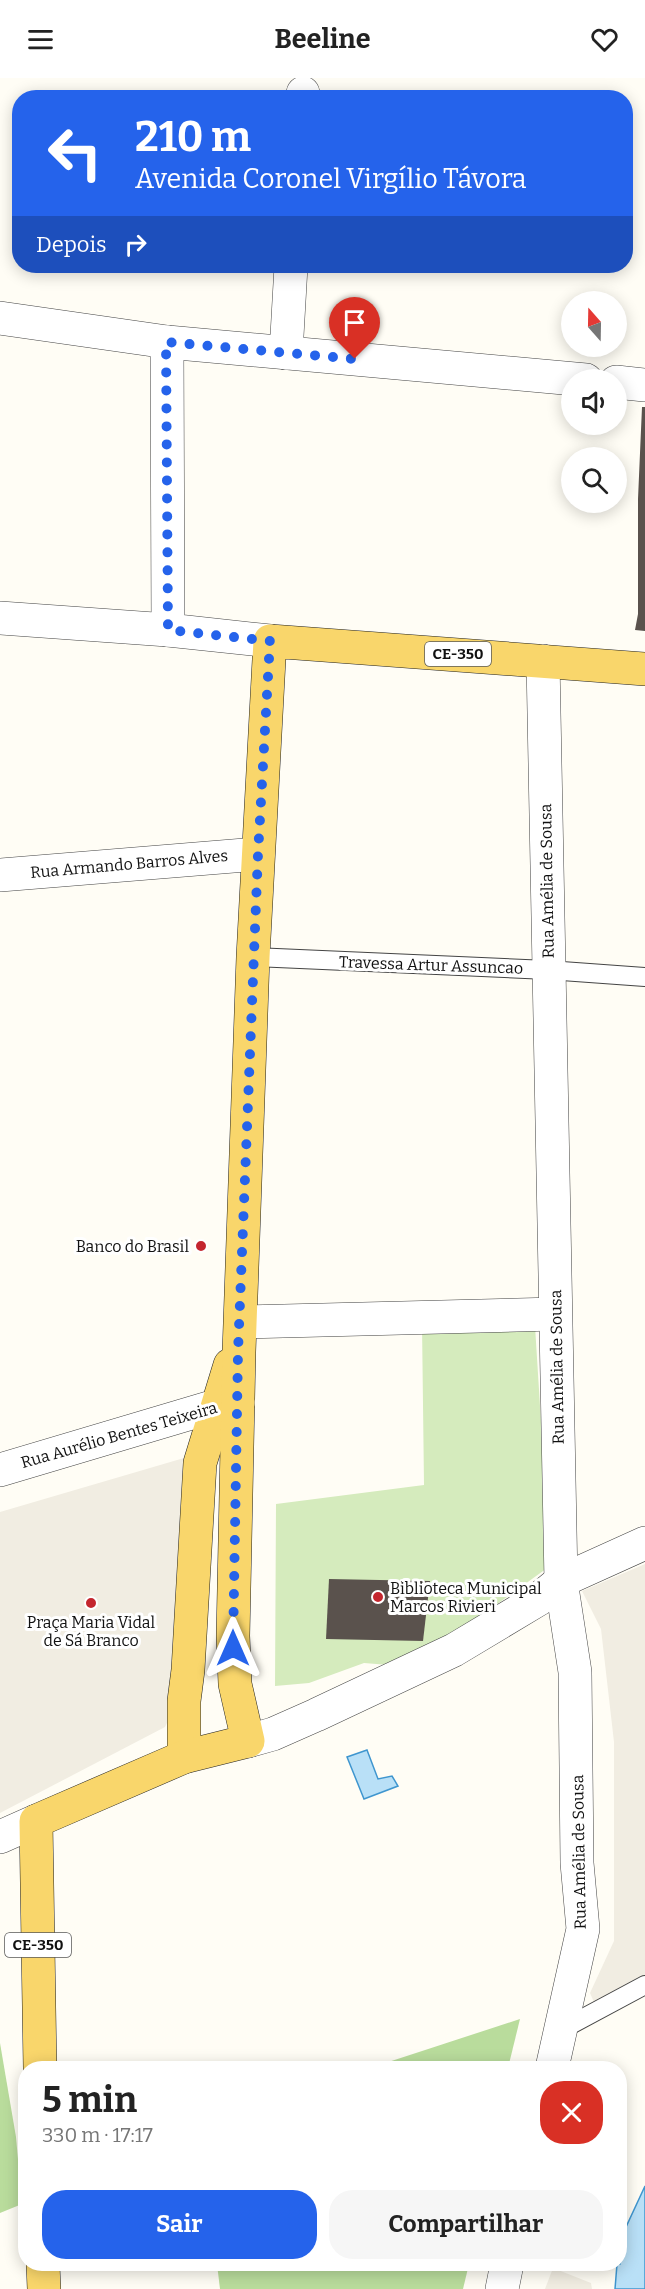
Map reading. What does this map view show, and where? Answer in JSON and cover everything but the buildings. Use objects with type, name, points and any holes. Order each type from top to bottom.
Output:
[{"type":"main road","name":"CE-350","points":[[270,641],[645,669]]},
{"type":"main road","points":[[36,1821],[184,1757],[248,1741],[235,1684],[232,1636],[227,1404],[240,1337],[253,957],[270,641]]},
{"type":"main road","points":[[184,1757],[184,1701],[188,1670],[200,1463],[227,1404]]},
{"type":"main road","name":"CE-350","points":[[36,1821],[40,2061]]},
{"type":"main road","points":[[43,2271],[44,2289]]},
{"type":"street","points":[[286,353],[291,273]]},
{"type":"street","points":[[0,318],[166,342],[561,378]]},
{"type":"street","points":[[166,342],[168,630]]},
{"type":"street","points":[[627,383],[645,385]]},
{"type":"street","points":[[0,618],[168,630],[270,641]]},
{"type":"street","name":"Rua Amélia de Sousa","points":[[543,661],[561,1581],[575,1672],[577,1863],[583,1929],[554,2061]]},
{"type":"street","name":"Rua Armando Barros Alves","points":[[0,875],[258,854]]},
{"type":"street","points":[[240,1337],[555,1314]]},
{"type":"street","name":"Rua Aurélio Bentes Teixeira","points":[[0,1470],[227,1404]]},
{"type":"street","points":[[248,1741],[273,1734],[454,1650],[529,1606],[561,1581],[645,1543]]},
{"type":"street","points":[[0,1837],[36,1821]]},
{"type":"street","points":[[502,2289],[506,2271]]},
{"type":"lane","name":"Travessa Artur Assuncao","points":[[253,957],[548,970],[645,977]]},
{"type":"lane","points":[[561,2030],[645,1984]]},
{"type":"green space","points":[[422,1324],[535,1326],[550,1566],[461,1630],[401,1666],[364,1663],[309,1683],[275,1686],[276,1504],[424,1485]]},
{"type":"green space","points":[[520,2019],[510,2061],[391,2061]]},
{"type":"green space","points":[[0,2043],[16,2137],[18,2206],[0,2213]]},
{"type":"green space","points":[[218,2271],[467,2271],[463,2289],[220,2289]]},
{"type":"shaded area","name":"Praça Maria Vidal de Sá Branco","points":[[184,1458],[181,1694],[165,1727],[0,1813],[0,1512]]},
{"type":"shaded area","points":[[645,1564],[645,1980],[597,2009],[590,1993],[614,1941],[614,1742],[601,1629],[582,1591]]},
{"type":"shaded area","points":[[552,2271],[561,2271],[591,2283],[592,2289],[545,2289]]},
{"type":"water","points":[[367,1750],[378,1779],[392,1776],[398,1786],[364,1799],[347,1757]]},
{"type":"water","points":[[645,2186],[645,2289],[615,2289],[616,2271],[627,2271],[627,2225]]},
{"type":"place","name":"Banco do Brasil","points":[[201,1246]]},
{"type":"place","name":"Biblioteca Municipal Marcos Rivieri","points":[[378,1597]]},
{"type":"place","name":"Praça Maria Vidal de Sá Branco","points":[[91,1603]]},
{"type":"route","points":[[233,1648],[238,1352],[241,1322],[253,957],[270,641],[168,630],[166,342],[355,359]]}]
